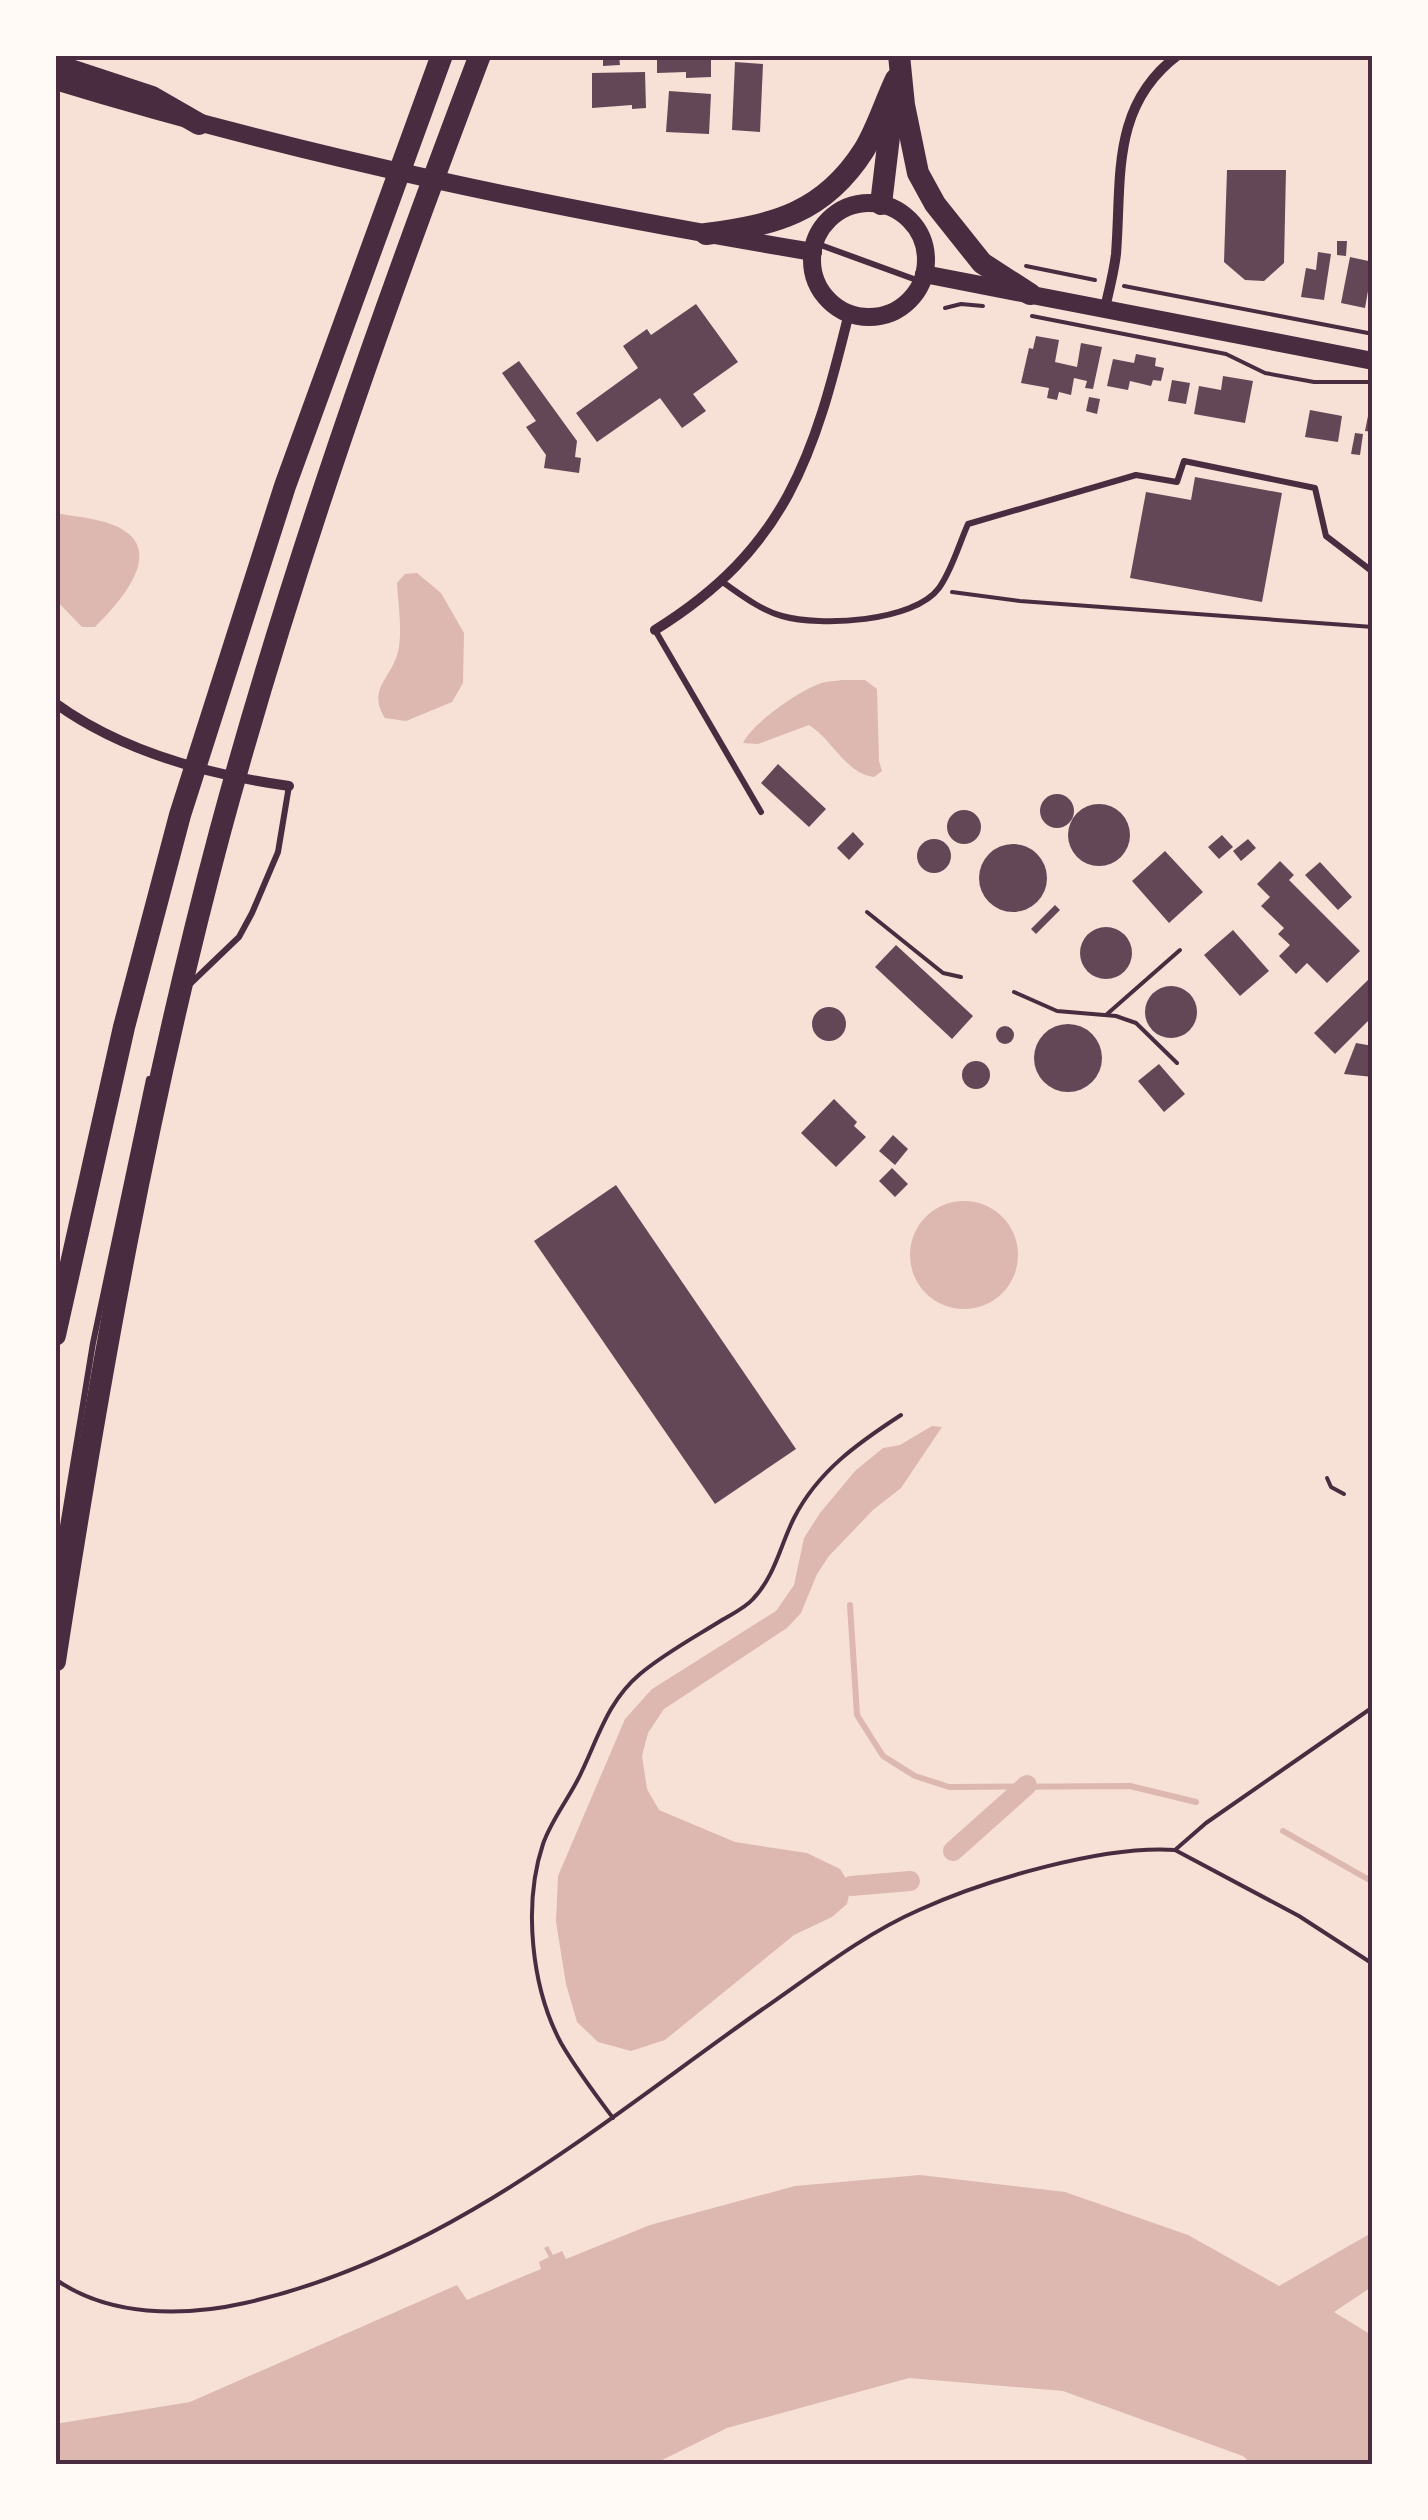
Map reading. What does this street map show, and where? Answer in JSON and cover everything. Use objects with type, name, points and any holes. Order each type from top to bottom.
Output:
[{"type":"highway","points":[[55,1335],[124,1026],[180,815],[246,607],[372,243],[442,55]]},
{"type":"highway","points":[[55,1661],[95,1405],[169,1040],[221,831],[284,618],[406,250],[480,55]]},
{"type":"highway","points":[[881,204],[898,55]]},
{"type":"highway","points":[[898,55],[918,173],[934,204],[982,263],[1032,305]]},
{"type":"highway","points":[[55,65],[152,97],[199,124]]},
{"type":"highway","points":[[706,234],[759,227],[788,218],[828,191],[864,149],[896,79]]},
{"type":"main road","points":[[55,81],[199,124],[440,182],[706,234],[814,248]]},
{"type":"main road","points":[[881,204],[902,214],[920,234],[925,247],[923,278],[912,297],[899,308],[866,317],[837,307],[820,288],[812,265],[814,248],[826,224],[844,209],[881,204]]},
{"type":"main road","points":[[923,278],[1032,305],[1105,308],[1373,361]]},
{"type":"street","points":[[1105,308],[1129,118],[1146,86],[1178,55]]},
{"type":"street","points":[[654,630],[722,581],[762,538],[783,508],[813,440],[848,312]]},
{"type":"street","points":[[55,702],[130,743],[178,761],[222,774],[289,786]]},
{"type":"lane","points":[[814,248],[923,278]]},
{"type":"lane","points":[[722,581],[773,613],[810,621],[887,615],[938,590],[968,524],[1136,475],[1178,482],[1184,461],[1315,488],[1326,536],[1373,572]]},
{"type":"lane","points":[[654,630],[761,812]]},
{"type":"lane","points":[[165,1006],[240,937],[278,852],[289,786]]},
{"type":"lane","points":[[55,1575],[93,1343],[152,1063]]},
{"type":"path","points":[[1026,266],[1373,334]]},
{"type":"path","points":[[945,308],[961,304],[998,310]]},
{"type":"path","points":[[1032,305],[1226,354],[1265,373],[1314,382],[1373,382]]},
{"type":"path","points":[[938,590],[1020,601],[1373,627]]},
{"type":"path","points":[[867,912],[942,973],[961,978]]},
{"type":"path","points":[[1106,1016],[1180,950]]},
{"type":"path","points":[[1014,992],[1056,1011],[1136,1023],[1176,1063]]},
{"type":"path","points":[[612,2118],[560,2041],[540,1984],[533,1924],[536,1868],[544,1841],[612,1706],[625,1689],[656,1662],[751,1602],[775,1566],[794,1519],[827,1471],[852,1447],[901,1415]]},
{"type":"path","points":[[1328,1478],[1331,1487],[1344,1494]]},
{"type":"path","points":[[1175,1850],[1206,1823],[1373,1707]]},
{"type":"path","points":[[55,2279],[88,2296],[164,2314],[217,2309],[315,2285],[363,2268],[538,2172],[854,1945],[918,1910],[1049,1866],[1112,1853],[1175,1850],[1298,1916],[1373,1964]]},
{"type":"shaded area","points":[[55,513],[114,525],[130,535],[138,546],[139,558],[130,584],[95,627],[82,627],[55,599]]},
{"type":"shaded area","points":[[417,573],[441,593],[464,633],[463,683],[452,702],[406,721],[385,718],[378,698],[399,647],[397,583],[405,574]]},
{"type":"shaded area","points":[[865,680],[877,689],[882,771],[874,777],[855,770],[809,725],[758,744],[743,743],[756,726],[788,701],[819,684]]},
{"type":"shaded area","points":[[964,1201],[985,1205],[1002,1217],[1014,1234],[1018,1255],[1014,1276],[1002,1293],[985,1305],[964,1309],[943,1305],[926,1293],[914,1276],[910,1255],[914,1234],[926,1217],[943,1205]]},
{"type":"shaded area","points":[[932,1426],[942,1427],[901,1488],[873,1510],[829,1556],[801,1613],[787,1628],[664,1709],[648,1733],[642,1756],[647,1789],[659,1810],[735,1842],[807,1853],[840,1869],[851,1886],[847,1904],[832,1917],[794,1935],[665,2040],[631,2051],[598,2042],[577,2022],[566,1984],[556,1922],[558,1876],[625,1719],[652,1689],[776,1611],[794,1585],[804,1538],[855,1471],[883,1448],[900,1445]]},
{"type":"shaded area","points":[[920,2175],[1065,2192],[1188,2235],[1279,2286],[1373,2232],[1373,2286],[1334,2312],[1373,2336],[1373,2465],[1253,2465],[1243,2456],[1063,2391],[909,2378],[727,2428],[652,2465],[55,2465],[55,2424],[190,2402],[457,2285],[467,2300],[541,2269],[539,2262],[549,2257],[544,2248],[548,2246],[553,2255],[562,2251],[566,2259],[650,2225],[795,2186]]},
{"type":"building","points":[[603,55],[619,55],[620,65],[603,66]]},
{"type":"building","points":[[657,55],[711,55],[711,77],[686,78],[686,72],[657,73]]},
{"type":"building","points":[[735,62],[763,64],[760,132],[732,130]]},
{"type":"building","points":[[645,72],[646,108],[592,108],[592,73]]},
{"type":"building","points":[[669,91],[711,94],[709,134],[666,132]]},
{"type":"building","points":[[1227,170],[1286,170],[1284,263],[1264,281],[1245,280],[1224,262]]},
{"type":"building","points":[[1337,241],[1347,241],[1346,256],[1337,255]]},
{"type":"building","points":[[1318,252],[1331,254],[1324,300],[1301,297],[1306,268],[1316,270]]},
{"type":"building","points":[[1350,257],[1373,262],[1365,308],[1341,303]]},
{"type":"building","points":[[696,304],[738,362],[693,394],[706,411],[682,428],[660,398],[597,442],[576,413],[638,368],[623,346],[647,329],[651,335]]},
{"type":"building","points":[[1036,336],[1059,340],[1055,362],[1077,367],[1081,343],[1102,347],[1093,389],[1085,388],[1087,381],[1074,378],[1071,395],[1059,392],[1057,400],[1047,398],[1049,388],[1021,383],[1029,348],[1033,349]]},
{"type":"building","points":[[1136,354],[1156,358],[1155,366],[1164,368],[1161,381],[1153,380],[1151,386],[1130,381],[1128,390],[1107,386],[1113,359],[1134,363]]},
{"type":"building","points":[[519,361],[577,441],[579,473],[544,468],[546,455],[526,427],[536,421],[502,373]]},
{"type":"building","points":[[1223,376],[1253,381],[1245,423],[1194,414],[1199,386],[1221,390]]},
{"type":"building","points":[[1172,380],[1190,383],[1186,404],[1168,401]]},
{"type":"building","points":[[1089,397],[1100,399],[1097,414],[1086,411]]},
{"type":"building","points":[[1373,401],[1373,432],[1365,431]]},
{"type":"building","points":[[1310,410],[1342,416],[1338,442],[1305,437]]},
{"type":"building","points":[[1355,433],[1363,434],[1360,455],[1351,454]]},
{"type":"building","points":[[1195,477],[1282,493],[1262,602],[1130,578],[1146,492],[1191,500]]},
{"type":"building","points":[[778,764],[826,809],[809,827],[761,783]]},
{"type":"building","points":[[1057,794],[1069,799],[1074,811],[1069,823],[1057,828],[1045,823],[1040,811],[1045,799]]},
{"type":"building","points":[[1099,804],[1121,813],[1130,835],[1121,857],[1099,866],[1077,857],[1068,835],[1077,813]]},
{"type":"building","points":[[964,810],[976,815],[981,827],[976,839],[964,844],[952,839],[947,827],[952,815]]},
{"type":"building","points":[[853,832],[864,844],[849,860],[837,848]]},
{"type":"building","points":[[1222,835],[1233,847],[1219,859],[1208,847]]},
{"type":"building","points":[[934,839],[946,844],[951,856],[946,868],[934,873],[922,868],[917,856],[922,844]]},
{"type":"building","points":[[1248,839],[1256,848],[1241,861],[1233,851]]},
{"type":"building","points":[[1013,844],[1026,846],[1037,854],[1045,865],[1045,891],[1037,902],[1026,910],[1013,912],[1000,910],[989,902],[981,891],[979,878],[981,865],[989,854],[1000,846]]},
{"type":"building","points":[[1165,851],[1203,892],[1169,923],[1132,881]]},
{"type":"building","points":[[1280,861],[1294,875],[1289,880],[1360,951],[1327,983],[1307,963],[1296,974],[1279,956],[1290,945],[1278,934],[1284,928],[1261,906],[1270,897],[1257,884]]},
{"type":"building","points":[[1320,862],[1352,897],[1338,910],[1305,875]]},
{"type":"building","points":[[1055,905],[1060,910],[1036,934],[1031,929]]},
{"type":"building","points":[[1106,927],[1124,935],[1132,953],[1124,971],[1106,979],[1088,971],[1080,953],[1088,935]]},
{"type":"building","points":[[1233,930],[1269,971],[1240,996],[1204,955]]},
{"type":"building","points":[[896,945],[973,1016],[952,1039],[875,967]]},
{"type":"building","points":[[1369,979],[1373,983],[1373,1016],[1335,1054],[1314,1033]]},
{"type":"building","points":[[1171,986],[1189,994],[1197,1012],[1189,1030],[1171,1038],[1153,1030],[1145,1012],[1153,994]]},
{"type":"building","points":[[829,1007],[841,1012],[846,1024],[841,1036],[829,1041],[817,1036],[812,1024],[817,1012]]},
{"type":"building","points":[[1068,1024],[1092,1034],[1102,1058],[1092,1082],[1068,1092],[1044,1082],[1034,1058],[1044,1034]]},
{"type":"building","points":[[1005,1026],[1012,1028],[1012,1042],[1005,1044],[998,1042],[996,1035],[998,1028]]},
{"type":"building","points":[[1356,1043],[1373,1046],[1373,1077],[1344,1074]]},
{"type":"building","points":[[976,1061],[986,1065],[990,1075],[986,1085],[976,1089],[966,1085],[962,1075],[966,1065]]},
{"type":"building","points":[[1159,1064],[1185,1094],[1164,1112],[1138,1081]]},
{"type":"building","points":[[834,1099],[866,1137],[836,1167],[801,1133]]},
{"type":"building","points":[[893,1135],[908,1149],[895,1165],[879,1151]]},
{"type":"building","points":[[892,1168],[908,1184],[895,1197],[879,1181]]},
{"type":"building","points":[[616,1185],[796,1449],[715,1504],[534,1241]]},
{"type":"waterway","points":[[850,1605],[857,1715],[883,1756],[915,1776],[949,1787],[1130,1786],[1196,1802]]},
{"type":"waterway","points":[[953,1851],[1027,1785]]},
{"type":"waterway","points":[[1283,1831],[1373,1882]]},
{"type":"waterway","points":[[851,1886],[910,1881]]}]
